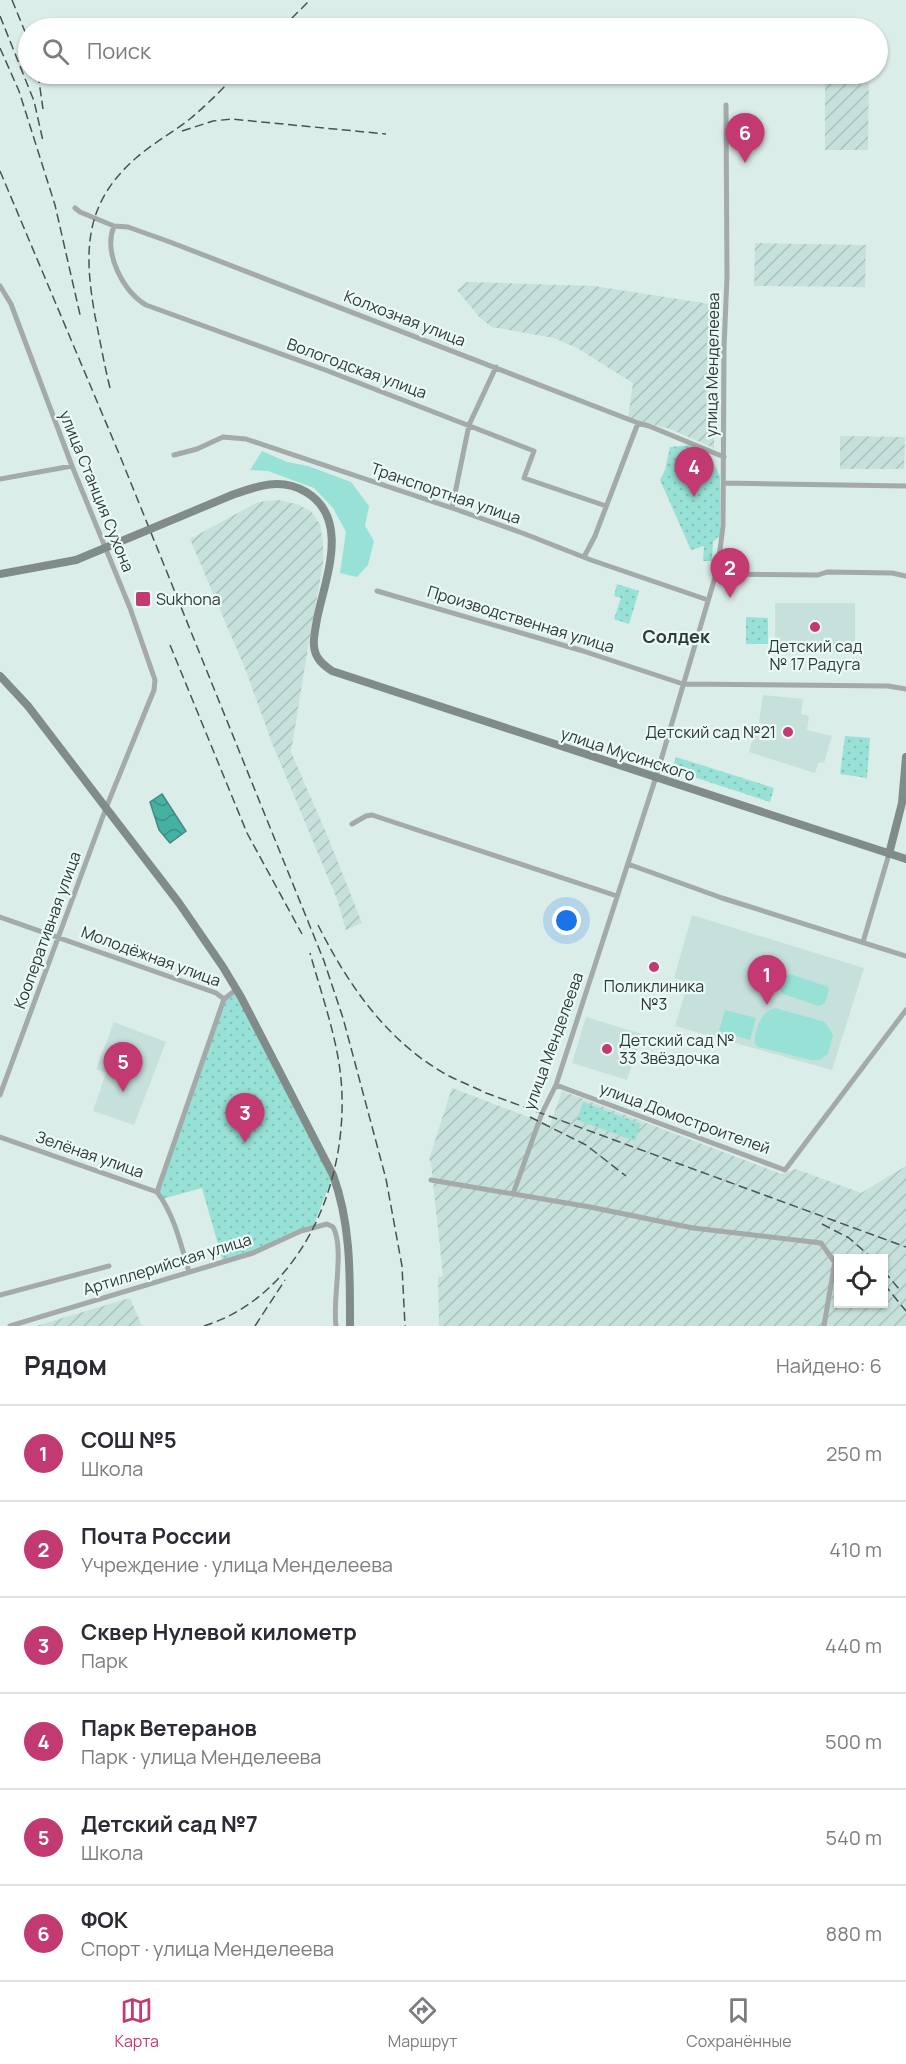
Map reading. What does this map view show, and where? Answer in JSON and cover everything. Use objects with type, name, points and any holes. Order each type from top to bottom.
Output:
[{"type":"street","name":"улица Менделеева","points":[[513,1194],[542,1113],[556,1084],[656,777],[716,574],[723,526],[724,483],[724,348],[727,277],[726,105]]},
{"type":"street","name":"Колхозная улица","points":[[75,208],[114,226],[128,227],[170,242],[496,367],[664,432],[724,458]]},
{"type":"street","name":"Вологодская улица","points":[[114,226],[110,241],[119,274],[136,298],[146,305],[534,451],[524,478],[606,506]]},
{"type":"street","name":"улица Станция Сухона","points":[[0,286],[11,304],[72,466],[130,608],[155,680],[154,690],[106,808]]},
{"type":"street","points":[[452,508],[470,425],[496,367]]},
{"type":"street","points":[[584,557],[595,536],[638,423]]},
{"type":"street","name":"Транспортная улица","points":[[174,455],[197,449],[223,437],[246,439],[452,508],[708,600]]},
{"type":"street","points":[[0,479],[72,466]]},
{"type":"street","name":"улица Мусинского","points":[[0,574],[76,560],[259,485],[278,483],[298,487],[312,496],[325,510],[331,526],[332,543],[329,566],[315,630],[314,648],[317,658],[323,664],[342,675],[906,859]]},
{"type":"street","points":[[724,483],[906,486]]},
{"type":"street","points":[[716,574],[818,574],[827,572],[892,573],[906,576]]},
{"type":"street","name":"Производственная улица","points":[[377,591],[559,644],[683,684],[888,686],[906,689]]},
{"type":"street","points":[[0,676],[28,706],[179,903],[237,989],[333,1175],[340,1194],[348,1243],[350,1326]]},
{"type":"street","points":[[863,942],[902,803],[906,757]]},
{"type":"street","name":"Кооперативная улица","points":[[0,1095],[106,808]]},
{"type":"street","points":[[352,824],[372,815],[617,896]]},
{"type":"street","points":[[628,864],[722,898],[906,957]]},
{"type":"street","name":"Молодёжная улица","points":[[0,917],[216,993],[224,999]]},
{"type":"street","points":[[157,1192],[224,999],[237,989]]},
{"type":"street","name":"улица Домостроителей","points":[[556,1084],[785,1170],[906,1010]]},
{"type":"street","name":"Зелёная улица","points":[[0,1137],[157,1192],[175,1227],[189,1272]]},
{"type":"street","points":[[431,1180],[590,1207],[693,1228],[821,1243],[834,1260]]},
{"type":"street","name":"Артиллерийская улица","points":[[10,1326],[253,1253],[307,1229],[330,1225],[337,1236],[334,1312],[336,1326]]},
{"type":"street","points":[[0,1295],[109,1266]]},
{"type":"street","points":[[824,1326],[834,1278]]},
{"type":"shaded area","points":[[825,84],[869,84],[868,150],[825,150]]},
{"type":"shaded area","points":[[755,243],[866,245],[865,287],[754,286]]},
{"type":"shaded area","points":[[467,282],[594,286],[716,305],[714,448],[670,429],[628,418],[633,383],[577,348],[554,338],[492,327],[480,318],[457,290]]},
{"type":"shaded area","points":[[840,436],[905,437],[904,469],[840,469]]},
{"type":"shaded area","points":[[694,445],[707,451],[720,476],[720,535],[713,542],[712,561],[703,561],[704,546],[691,550],[660,480],[665,470],[670,447]]},
{"type":"shaded area","points":[[262,451],[287,462],[308,466],[351,482],[369,506],[365,526],[374,541],[368,565],[357,577],[340,573],[346,532],[333,508],[314,488],[268,471],[250,470]]},
{"type":"shaded area","points":[[279,500],[311,511],[320,524],[323,543],[323,564],[291,752],[362,923],[346,930],[337,899],[272,743],[246,671],[190,539],[258,502]]},
{"type":"shaded area","points":[[617,584],[639,591],[629,624],[614,619],[621,598],[614,596]]},
{"type":"shaded area","name":"Детский сад № 17 Радуга","points":[[775,603],[855,603],[855,653],[775,652]]},
{"type":"shaded area","points":[[746,617],[768,618],[768,644],[746,644]]},
{"type":"shaded area","name":"Детский сад №21","points":[[763,695],[803,699],[801,714],[809,716],[807,730],[832,736],[824,763],[819,762],[815,773],[749,752],[754,735],[759,736],[763,724],[759,722]]},
{"type":"shaded area","points":[[845,736],[870,738],[867,778],[840,774]]},
{"type":"shaded area","points":[[676,757],[774,788],[770,802],[672,770]]},
{"type":"shaded area","points":[[692,915],[864,968],[832,1070],[675,1026],[688,983],[674,978]]},
{"type":"shaded area","points":[[790,974],[828,987],[825,1003],[819,1006],[783,994],[779,989],[783,977]]},
{"type":"shaded area","points":[[237,989],[333,1175],[313,1227],[253,1253],[223,1262],[202,1188],[162,1199],[157,1192],[224,999]]},
{"type":"shaded area","points":[[775,1008],[825,1022],[833,1035],[828,1054],[819,1060],[811,1060],[755,1044],[759,1022],[766,1013]]},
{"type":"shaded area","points":[[725,1010],[756,1018],[750,1040],[719,1031]]},
{"type":"shaded area","name":"Детский сад № 33 Звёздочка","points":[[586,1017],[642,1034],[627,1080],[572,1063]]},
{"type":"shaded area","points":[[114,1022],[166,1042],[134,1125],[93,1111],[106,1073],[96,1069]]},
{"type":"shaded area","points":[[452,1088],[550,1125],[562,1091],[781,1174],[796,1169],[861,1193],[906,1166],[906,1326],[439,1326],[438,1277],[443,1276],[429,1159]]},
{"type":"shaded area","points":[[583,1102],[641,1124],[635,1141],[577,1120]]},
{"type":"shaded area","points":[[130,1298],[142,1326],[36,1326]]},
{"type":"water","points":[[162,794],[186,831],[170,843],[159,830],[150,802]]},
{"type":"railway","points":[[12,0],[19,18]]},
{"type":"railway","points":[[292,18],[310,0]]},
{"type":"railway","points":[[0,16],[18,61]]},
{"type":"railway","points":[[0,48],[19,91],[55,205],[81,319]]},
{"type":"railway","points":[[27,84],[34,101],[43,141]]},
{"type":"railway","points":[[39,84],[43,109]]},
{"type":"railway","points":[[110,388],[95,316],[89,271],[89,250],[97,212],[106,193],[119,175],[136,158],[191,118],[227,84]]},
{"type":"railway","points":[[182,131],[213,121],[231,119],[386,134]]},
{"type":"railway","points":[[0,171],[120,456],[324,961],[343,1018],[386,1179],[402,1266],[405,1326]]},
{"type":"railway","points":[[170,645],[247,833],[302,934]]},
{"type":"railway","points":[[318,925],[343,969],[372,1011],[407,1047],[449,1076],[486,1093],[906,1247]]},
{"type":"railway","points":[[204,1326],[241,1309],[272,1285],[297,1255],[317,1220],[331,1182],[339,1142],[342,1102],[339,1063],[330,1021],[310,953]]},
{"type":"railway","points":[[530,1117],[586,1145],[626,1176]]},
{"type":"railway","points":[[822,1224],[849,1238],[867,1254]]},
{"type":"railway","points":[[888,1276],[899,1289]]},
{"type":"railway","points":[[255,1326],[285,1280]]},
{"type":"railway","points":[[888,1289],[906,1311]]},
{"type":"place","name":"ФОК","points":[[745,163]]},
{"type":"place","name":"Парк Ветеранов","points":[[694,497]]},
{"type":"place","name":"Почта России","points":[[730,598]]},
{"type":"place","name":"Sukhona","points":[[143,599]]},
{"type":"place","name":"Детский сад № 17 Радуга","points":[[815,627]]},
{"type":"place","name":"Детский сад №21","points":[[788,732]]},
{"type":"place","name":"Поликлиника №3","points":[[654,967]]},
{"type":"place","name":"СОШ №5","points":[[767,1005]]},
{"type":"place","name":"Детский сад № 33 Звёздочка","points":[[607,1049]]},
{"type":"place","name":"Детский сад №7","points":[[123,1092]]},
{"type":"place","name":"Сквер Нулевой километр","points":[[245,1143]]},
{"type":"district","name":"Солдек","points":[[676,636]]}]
